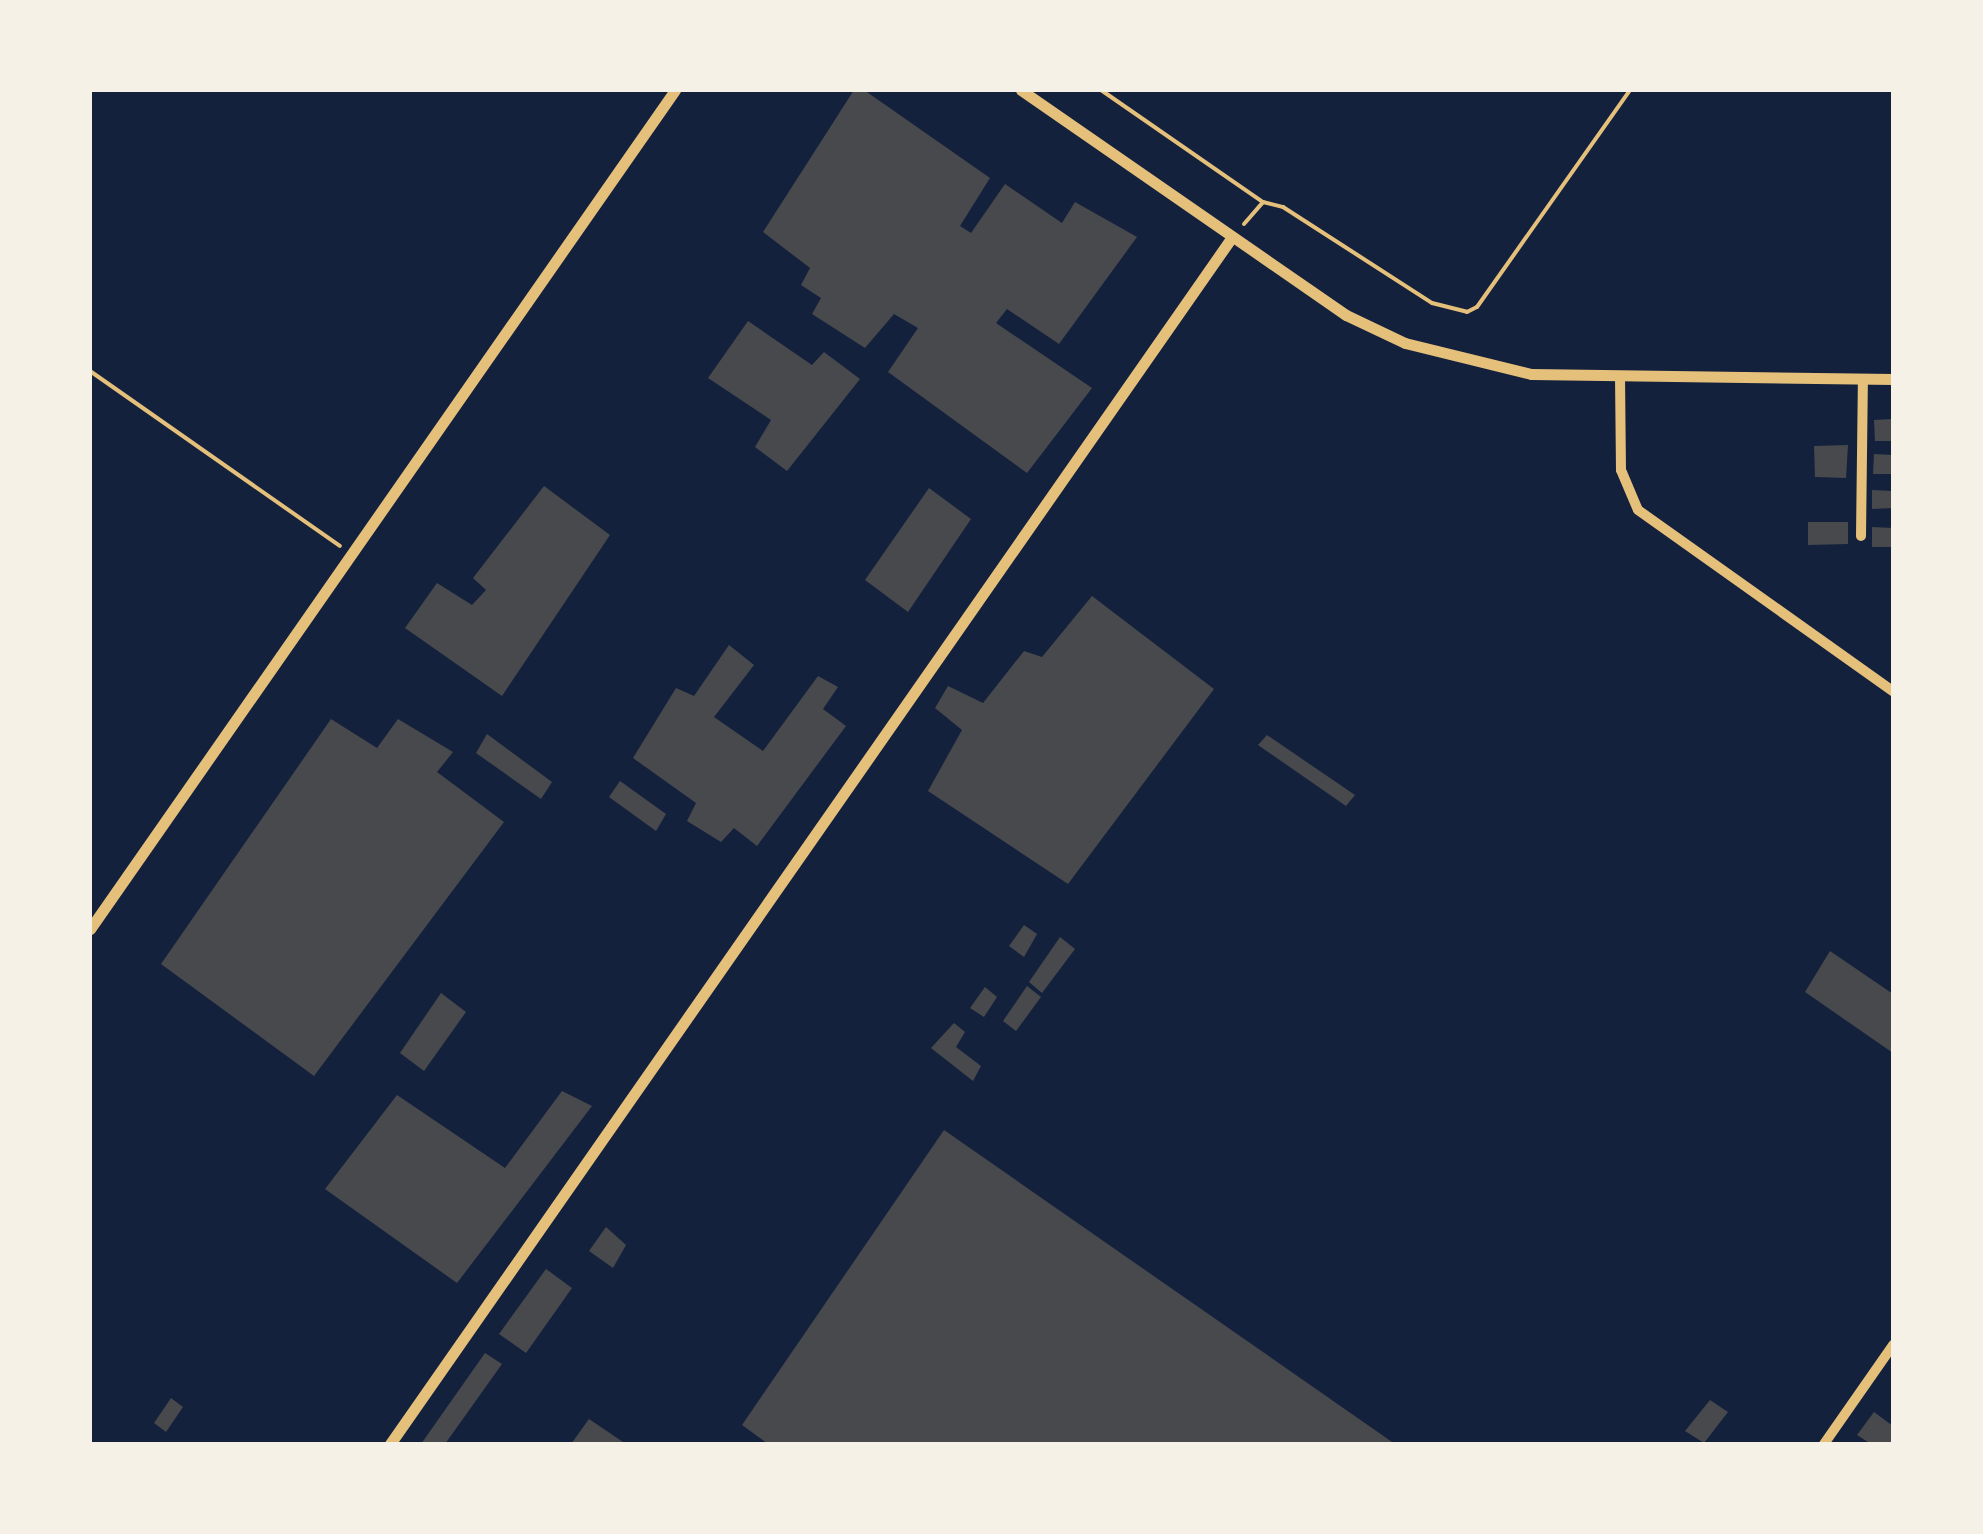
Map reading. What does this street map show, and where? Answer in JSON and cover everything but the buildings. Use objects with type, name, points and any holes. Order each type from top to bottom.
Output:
[{"type":"street","points":[[90,929],[676,90]]},
{"type":"street","points":[[1021,90],[1346,315],[1404,343],[1530,374],[1893,380]]},
{"type":"street","points":[[390,1444],[1232,237]]},
{"type":"street","points":[[1620,376],[1621,470],[1638,510],[1893,692]]},
{"type":"street","points":[[1861,536],[1863,379]]},
{"type":"street","points":[[1824,1444],[1893,1345]]},
{"type":"path","points":[[1102,90],[1260,205],[1313,222],[1432,302],[1467,312],[1478,307],[1630,90]]},
{"type":"path","points":[[1250,219],[1260,205]]},
{"type":"path","points":[[90,371],[352,555]]}]
